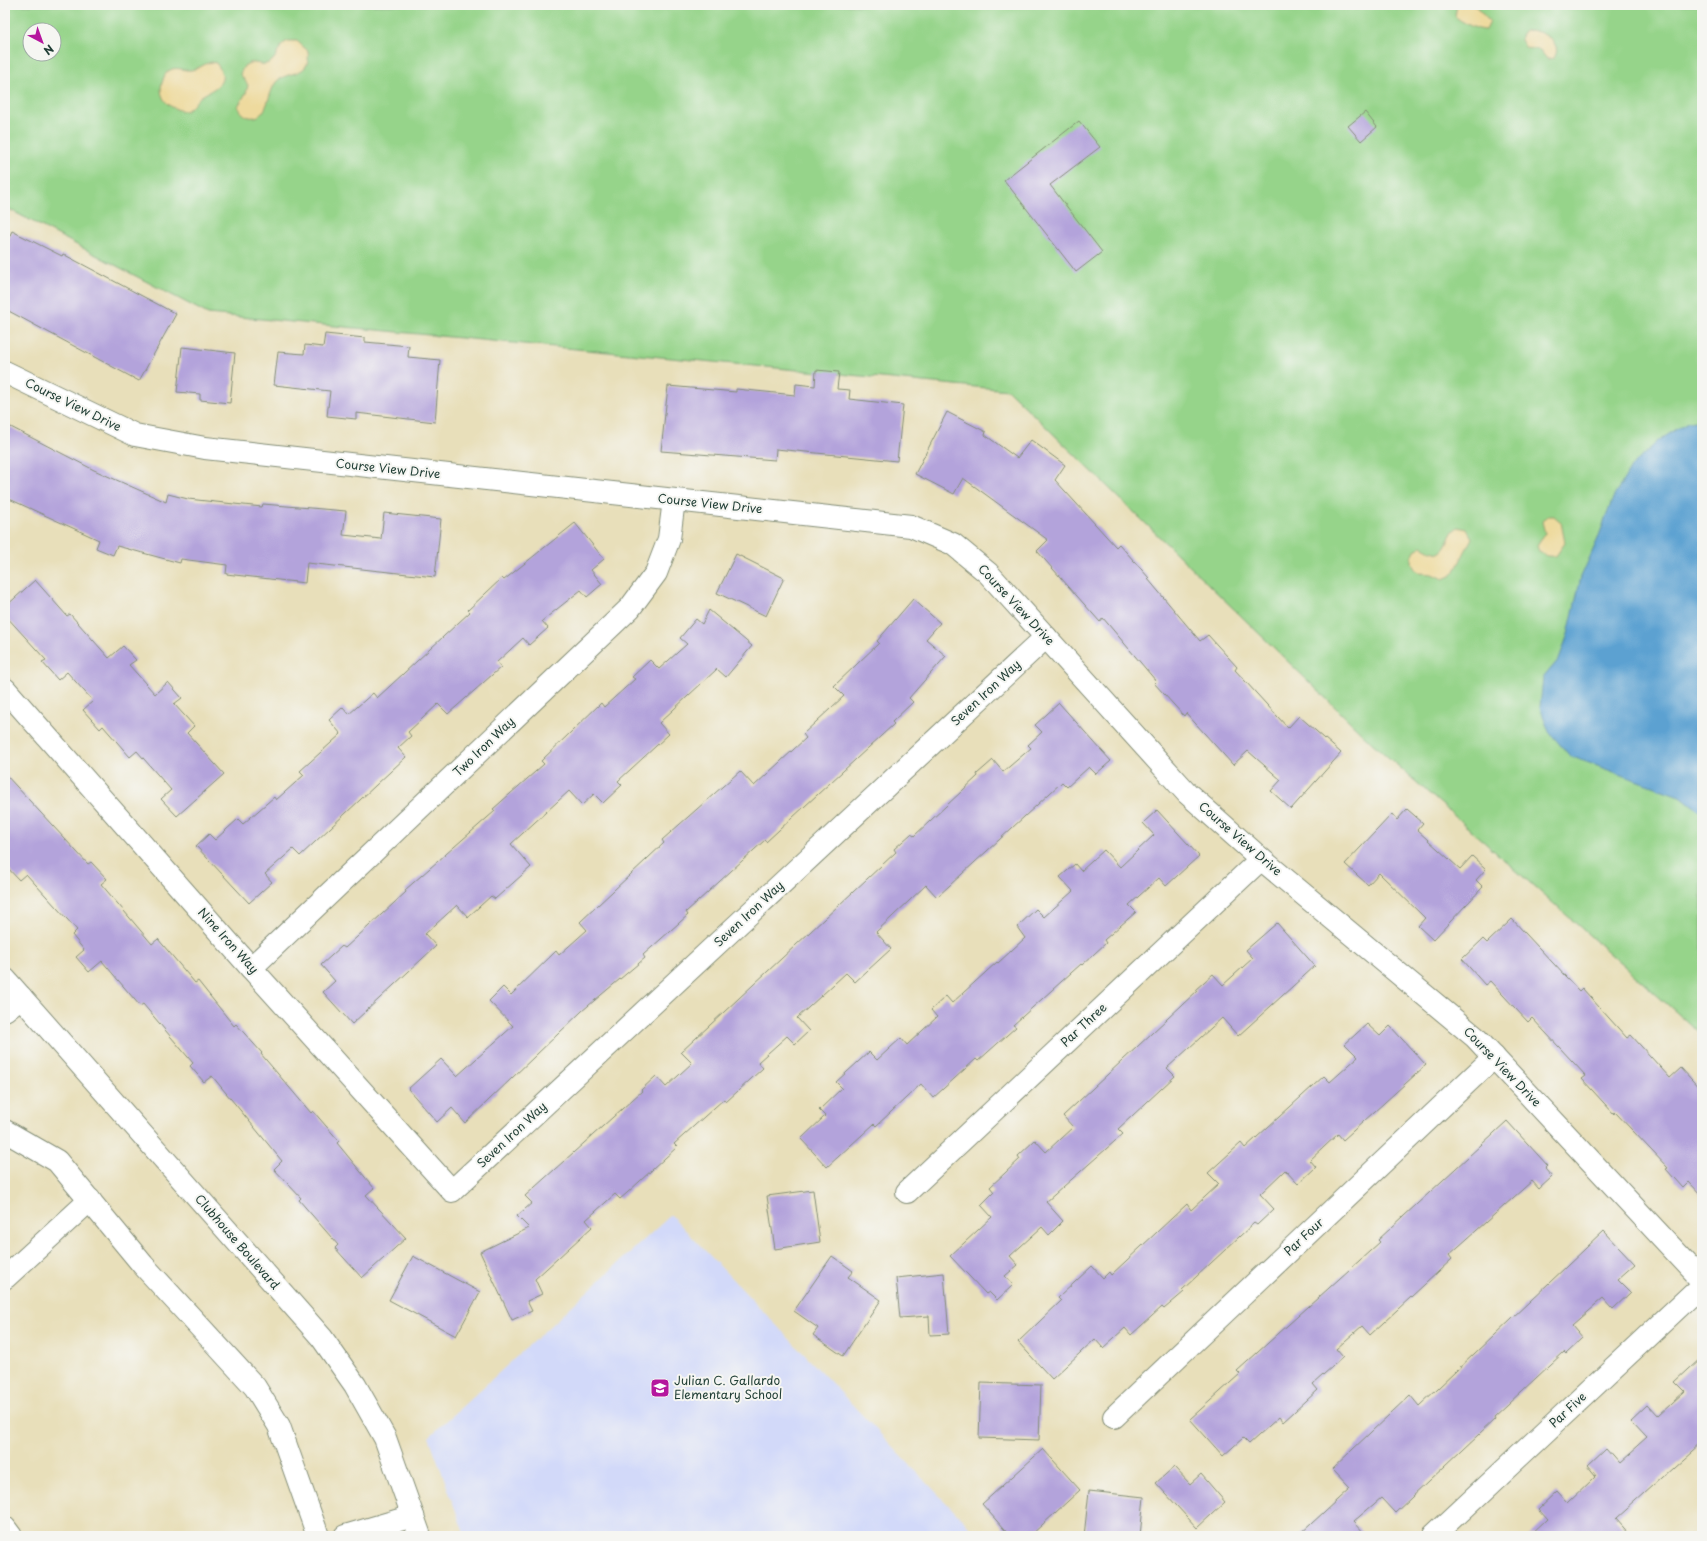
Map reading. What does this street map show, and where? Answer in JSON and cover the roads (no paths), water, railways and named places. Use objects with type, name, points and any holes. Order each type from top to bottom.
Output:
[{"type":"street","name":"Course View Drive","points":[[5,372],[135,435],[205,448],[911,526],[953,544],[988,573],[1187,793],[1261,858],[1475,1037],[1702,1280]]},
{"type":"street","name":"Two Iron Way","points":[[251,968],[630,608],[656,573],[668,539],[674,500]]},
{"type":"street","name":"Seven Iron Way","points":[[452,1191],[1046,637]]},
{"type":"street","name":"Nine Iron Way","points":[[5,689],[251,968],[452,1191]]},
{"type":"street","name":"Par Three","points":[[907,1192],[1261,858]]},
{"type":"street","name":"Clubhouse Boulevard","points":[[5,979],[13,1004],[322,1338],[355,1385],[384,1438],[420,1536]]},
{"type":"street","name":"Par Four","points":[[1114,1417],[1494,1057]]},
{"type":"street","points":[[5,1131],[57,1161],[143,1265],[255,1387],[279,1426],[318,1536]]},
{"type":"street","points":[[5,1278],[90,1200]]},
{"type":"street","name":"Par Five","points":[[1434,1536],[1702,1285]]},
{"type":"street","points":[[345,1536],[413,1516]]},
{"type":"street","points":[[5,1528],[12,1536]]},
{"type":"water","points":[[1702,420],[1702,813],[1682,797],[1570,756],[1549,732],[1540,707],[1543,678],[1559,659],[1568,634],[1581,577],[1597,541],[1613,498],[1631,467],[1658,441],[1688,422]]},
{"type":"place","name":"Julian C. Gallardo Elementary School","points":[[660,1388]]}]
